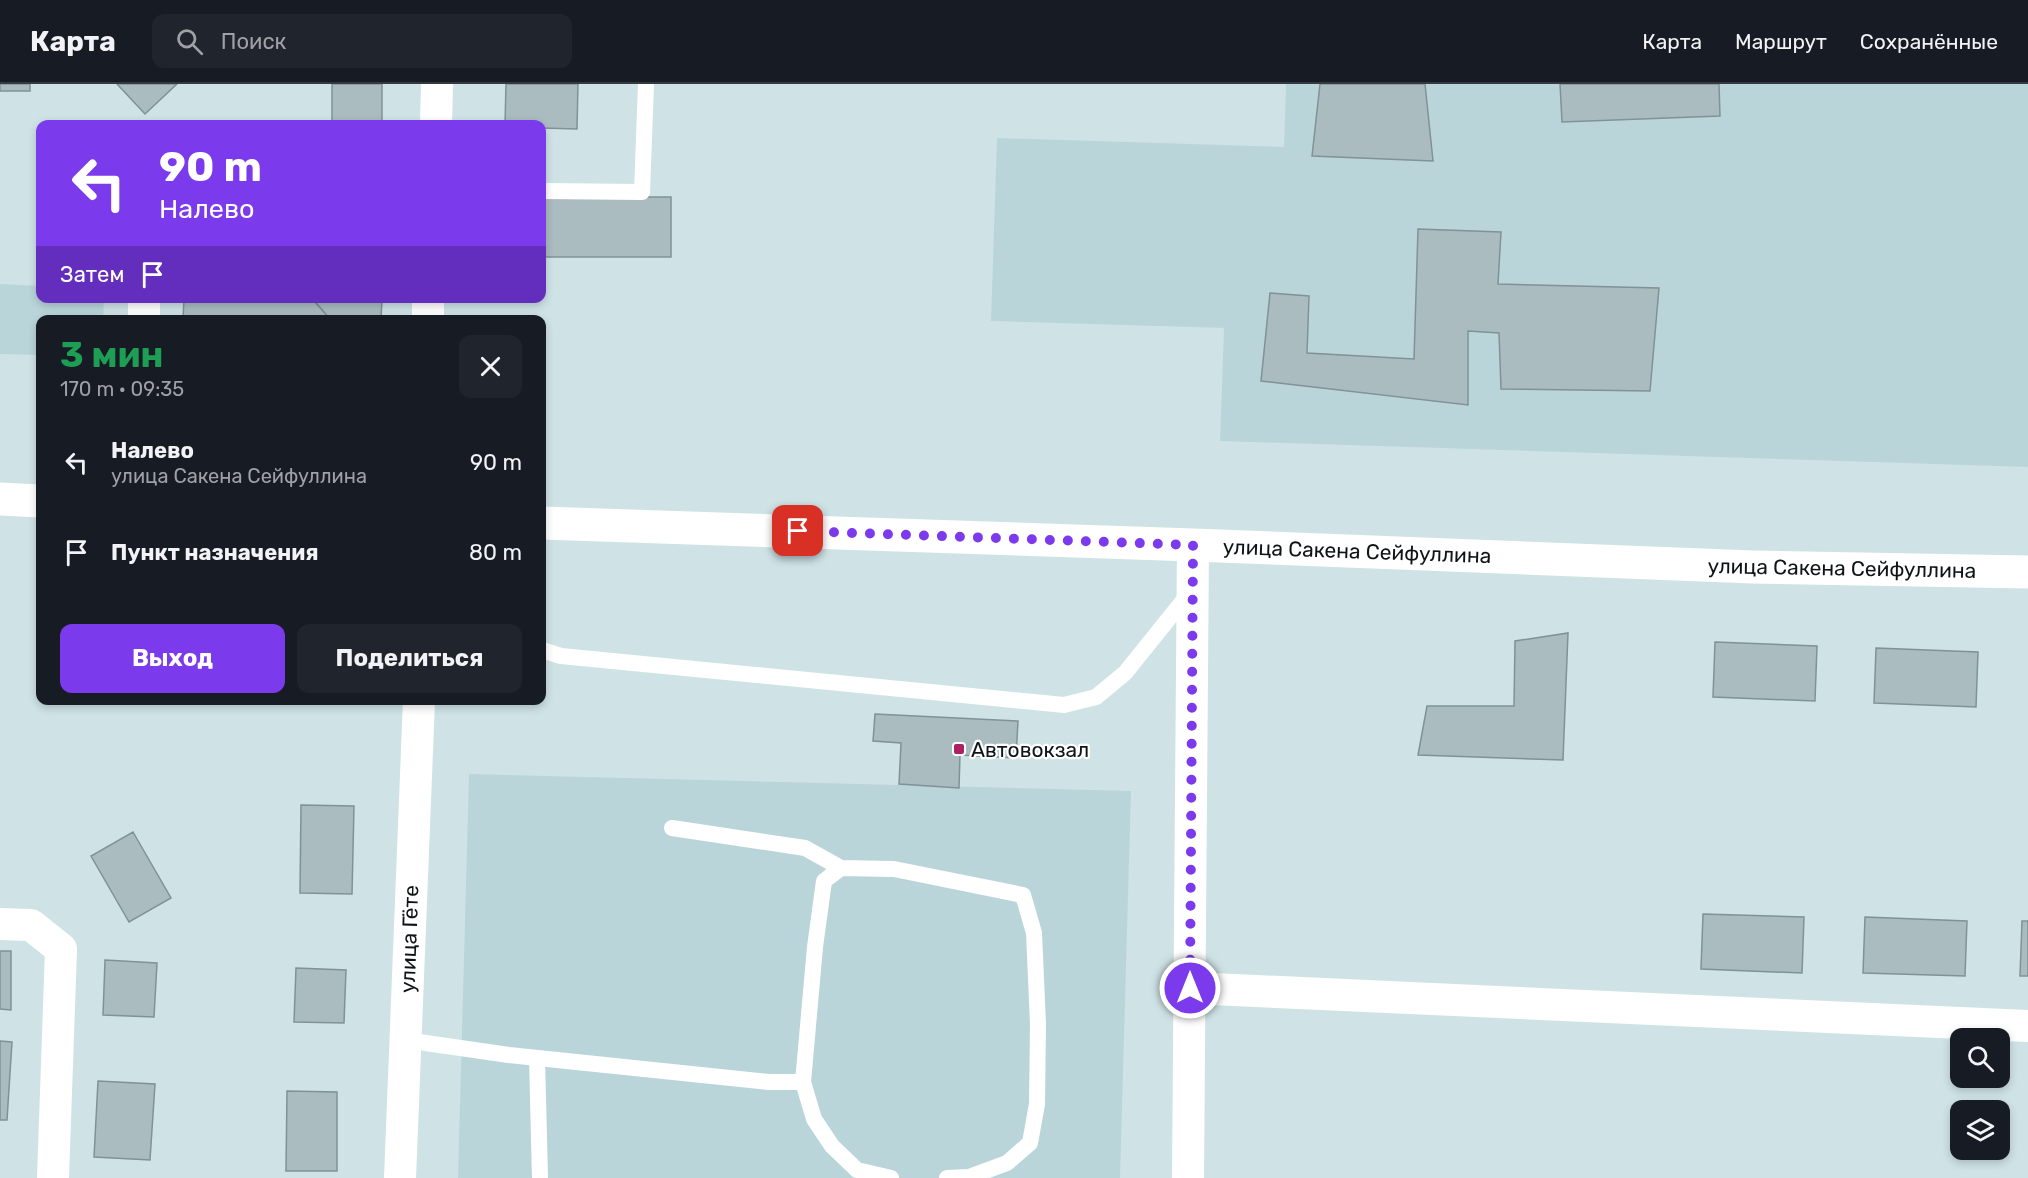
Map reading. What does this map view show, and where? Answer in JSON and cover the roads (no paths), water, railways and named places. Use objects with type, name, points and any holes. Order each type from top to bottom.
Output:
[{"type":"street","points":[[436,120],[437,84]]},
{"type":"street","points":[[0,499],[36,501]]},
{"type":"street","name":"улица Сакена Сейфуллина","points":[[546,523],[1753,567],[2028,572]]},
{"type":"street","points":[[1188,1178],[1193,545]]},
{"type":"street","name":"улица Гёте","points":[[400,1178],[419,705]]},
{"type":"street","points":[[0,924],[31,925],[62,949],[52,1178]]},
{"type":"street","points":[[1190,988],[2028,1026]]},
{"type":"lane","points":[[546,191],[642,192],[645,84]]},
{"type":"lane","points":[[546,651],[561,656],[1064,705],[1096,697],[1125,673],[1193,588]]},
{"type":"lane","points":[[672,828],[805,848],[841,868],[894,869],[1023,895],[1034,933],[1038,1024],[1038,1104],[1030,1143],[1007,1163],[969,1177],[947,1178]]},
{"type":"lane","points":[[841,868],[824,881],[815,947],[803,1082],[814,1119],[832,1146],[857,1170],[891,1178]]},
{"type":"lane","points":[[405,1040],[537,1058],[769,1082],[803,1082]]},
{"type":"lane","points":[[537,1058],[540,1178]]},
{"type":"place","name":"Автовокзал","points":[[959,749]]}]
